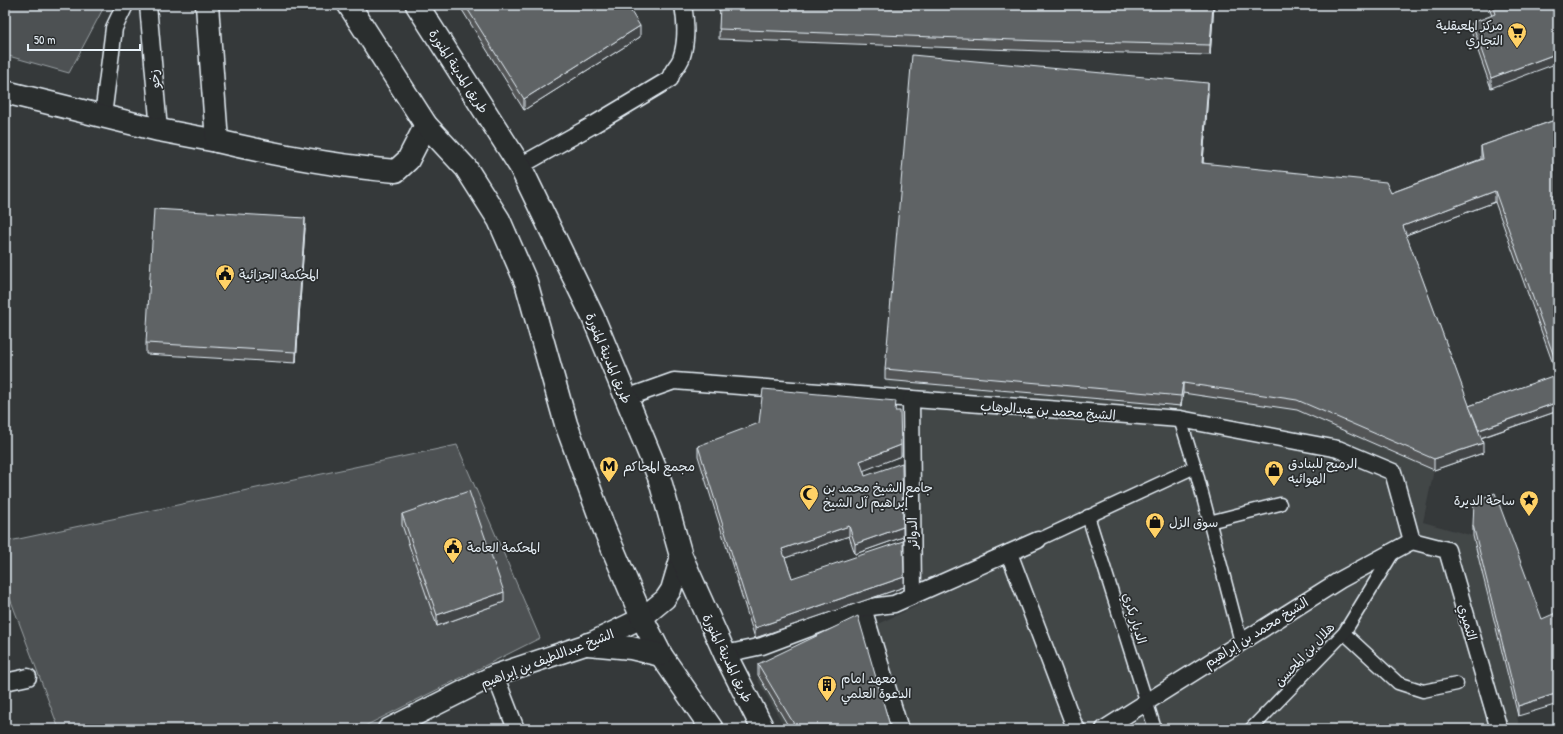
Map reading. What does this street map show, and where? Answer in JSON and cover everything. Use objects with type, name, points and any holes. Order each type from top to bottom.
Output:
[{"type":"main road","points":[[208,5],[217,141]]},
{"type":"main road","points":[[349,5],[426,126],[466,168],[499,220],[526,282],[566,424],[604,528],[642,618],[661,655],[712,729]]},
{"type":"main road","name":"طريق المدينة المنورة","points":[[417,5],[520,166],[593,317],[659,477],[682,556],[725,654],[763,729]]},
{"type":"main road","points":[[5,92],[159,130],[273,154],[368,169],[396,171],[408,160],[426,126]]},
{"type":"main road","points":[[588,644],[631,648],[661,655]]},
{"type":"street","points":[[103,116],[114,28],[125,5]]},
{"type":"street","name":"زخو","points":[[148,5],[159,130]]},
{"type":"street","points":[[520,166],[670,79],[671,72],[680,60],[684,45],[685,21],[683,5]]},
{"type":"street","name":"الشيخ محمد بن عبدالوهاب","points":[[626,398],[674,381],[1180,419],[1338,449],[1393,472],[1412,541]]},
{"type":"street","name":"الدوائر","points":[[911,399],[913,595]]},
{"type":"street","points":[[1180,419],[1195,467],[1241,642]]},
{"type":"street","points":[[725,654],[762,646],[863,608],[894,604],[1038,540],[1195,467]]},
{"type":"street","points":[[1210,522],[1280,504]]},
{"type":"street","name":"الديار بكري","points":[[1088,516],[1155,729]]},
{"type":"street","name":"الشيخ محمد بن إبراهيم","points":[[1104,729],[1146,701],[1340,580],[1412,541]]},
{"type":"street","name":"الثميري","points":[[1412,541],[1447,550],[1499,729]]},
{"type":"street","name":"هلال بن المحسن","points":[[1251,729],[1344,634],[1394,550]]},
{"type":"street","points":[[1009,553],[1074,725],[1077,729]]},
{"type":"street","name":"الشيخ عبداللطيف بن إبراهيم","points":[[388,729],[495,676],[588,644],[642,618],[665,599],[671,590],[682,556]]},
{"type":"street","points":[[863,608],[900,729]]},
{"type":"street","points":[[1344,634],[1398,683],[1423,691],[1457,684]]},
{"type":"street","points":[[495,676],[516,729]]},
{"type":"street","points":[[5,682],[28,677]]},
{"type":"shaded area","points":[[5,5],[105,5],[69,73],[5,55]]},
{"type":"shaded area","points":[[885,380],[1181,406],[1183,393],[1297,410],[1434,470],[1423,522],[1473,536],[1520,729],[786,729],[757,679],[919,605],[916,418]]},
{"type":"shaded area","points":[[457,445],[540,638],[359,729],[59,729],[5,585],[5,542]]},
{"type":"building","points":[[465,5],[627,5],[640,26],[524,99]]},
{"type":"building","points":[[720,5],[1213,5],[1210,45],[1042,41],[719,29]]},
{"type":"building","name":"مركز المعيقلية التجاري","points":[[1492,5],[1558,5],[1558,53],[1491,78],[1472,23],[1495,14]]},
{"type":"building","points":[[912,55],[1208,83],[1202,163],[1386,182],[1391,193],[1483,159],[1481,146],[1558,119],[1558,368],[1495,191],[1403,226],[1483,443],[1434,459],[1297,400],[1183,383],[1181,396],[885,369]]},
{"type":"building","name":"المحكمة الجزائية","points":[[154,209],[305,218],[296,352],[146,343]]},
{"type":"building","points":[[1558,374],[1558,402],[1479,430],[1469,406]]},
{"type":"building","name":"جامع الشيخ محمد بن إبراهيم آل الشيخ","points":[[763,389],[896,401],[895,411],[900,411],[901,445],[860,461],[865,476],[902,463],[903,527],[855,544],[849,526],[782,549],[792,578],[903,541],[904,577],[755,628],[698,446],[759,423]]},
{"type":"building","name":"المحكمة العامة","points":[[469,491],[504,592],[437,615],[402,514]]},
{"type":"building","points":[[1495,493],[1542,619],[1558,612],[1558,693],[1518,706],[1473,525],[1474,501]]},
{"type":"building","name":"معهد امام الدعوة العلمي","points":[[858,616],[891,729],[797,729],[758,664]]},
{"type":"place","name":"مركز المعيقلية التجاري","points":[[1517,49]]},
{"type":"place","name":"المحكمة الجزائية","points":[[225,291]]},
{"type":"place","name":"مجمع المحاكم","points":[[609,483]]},
{"type":"place","name":"الرميح للبنادق الهوائيه","points":[[1274,487]]},
{"type":"place","name":"جامع الشيخ محمد بن إبراهيم آل الشيخ","points":[[809,511]]},
{"type":"place","name":"ساحة الديرة","points":[[1529,517]]},
{"type":"place","name":"سوق الزل","points":[[1155,539]]},
{"type":"place","name":"المحكمة العامة","points":[[453,564]]},
{"type":"place","name":"معهد امام الدعوة العلمي","points":[[827,702]]}]
